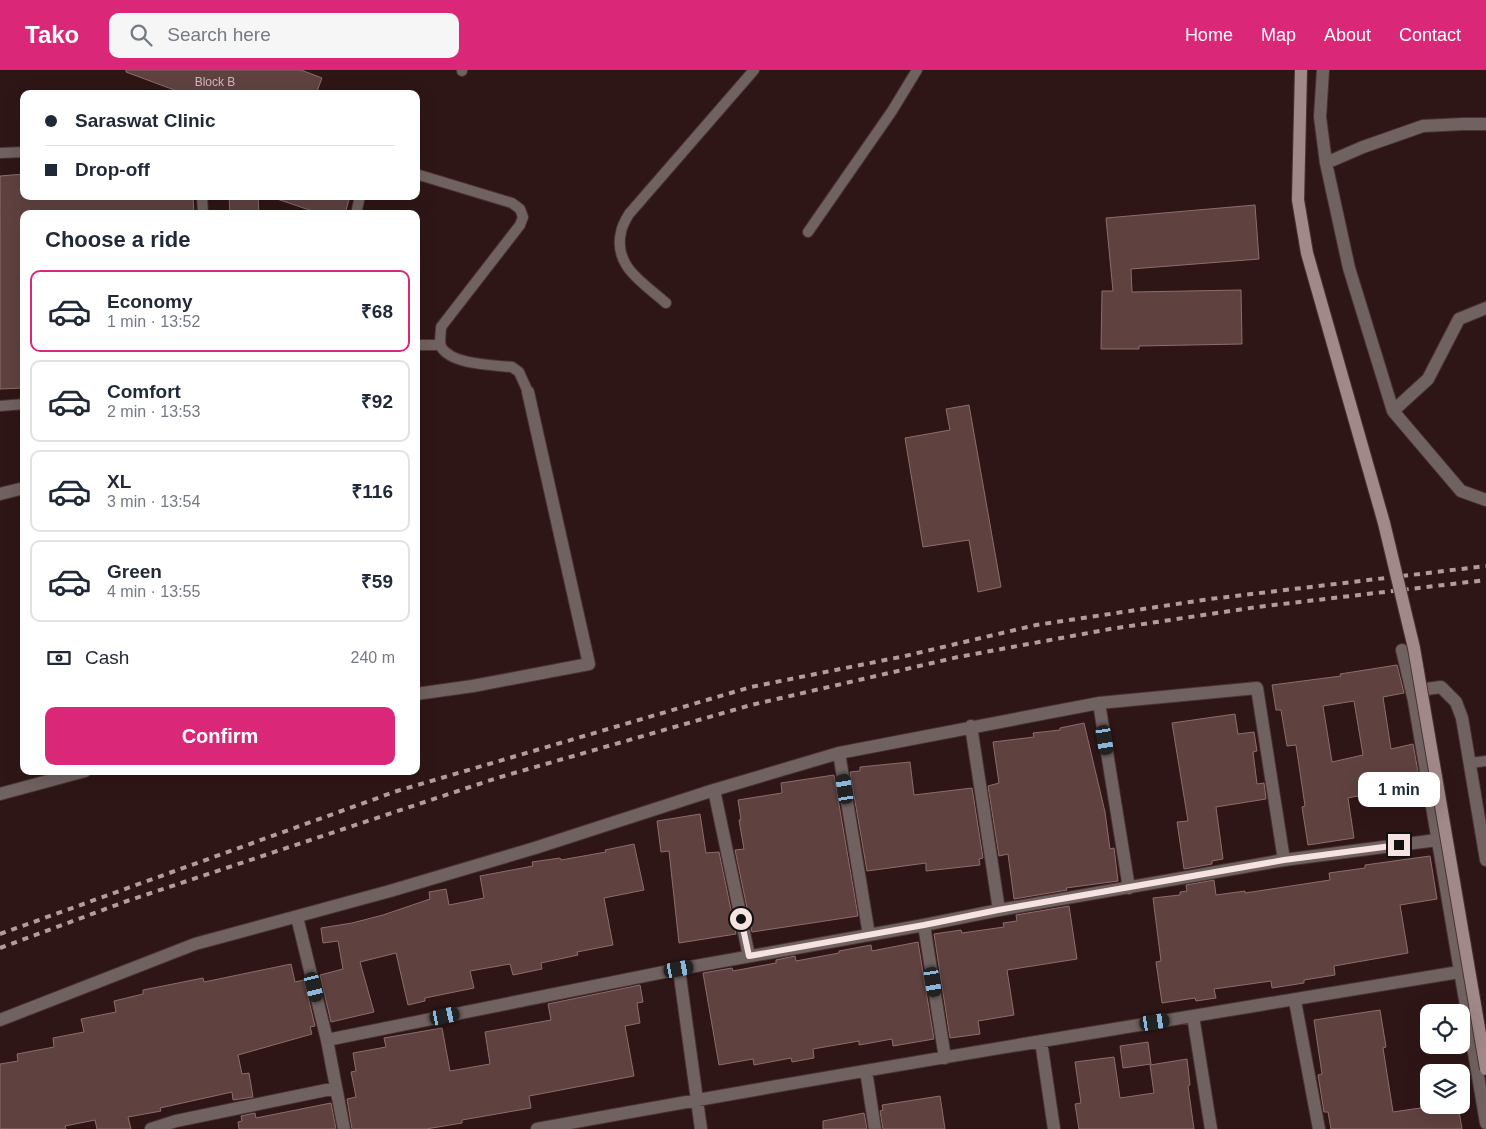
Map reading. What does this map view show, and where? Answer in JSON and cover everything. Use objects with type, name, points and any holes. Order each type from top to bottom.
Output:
[{"type":"street","points":[[1301,70],[1298,200],[1307,253],[1384,523],[1414,648],[1486,1069]]},
{"type":"street","points":[[1323,70],[1320,117],[1326,163],[1349,268],[1394,411],[1461,491],[1486,500]]},
{"type":"street","points":[[1326,163],[1362,147],[1423,126],[1486,124]]},
{"type":"street","points":[[1394,411],[1428,380],[1458,318],[1486,308]]},
{"type":"street","points":[[420,693],[473,686],[589,664],[528,392]]},
{"type":"street","points":[[0,494],[20,489]]},
{"type":"street","points":[[1402,650],[1414,701],[1486,1123]]},
{"type":"street","points":[[1414,701],[1419,690],[1441,687],[1456,702],[1462,718],[1486,860]]},
{"type":"street","points":[[0,1020],[195,944],[297,917],[535,848],[714,790],[839,753],[971,726],[1099,703],[1257,688],[1284,860]]},
{"type":"street","points":[[1099,703],[1129,888]]},
{"type":"street","points":[[971,726],[998,910]]},
{"type":"street","points":[[839,753],[869,935]]},
{"type":"street","points":[[0,794],[70,775]]},
{"type":"street","points":[[714,790],[749,956]]},
{"type":"street","points":[[328,1040],[679,969],[998,910],[1284,860],[1438,840]]},
{"type":"street","points":[[297,917],[328,1040],[344,1129]]},
{"type":"street","points":[[924,925],[945,1058]]},
{"type":"street","points":[[679,969],[701,1129]]},
{"type":"street","points":[[537,1129],[1041,1041],[1295,1001],[1459,972]]},
{"type":"street","points":[[1295,1001],[1319,1129]]},
{"type":"street","points":[[1193,1016],[1211,1129]]},
{"type":"street","points":[[1041,1041],[1054,1129]]},
{"type":"street","points":[[866,1072],[875,1129]]},
{"type":"street","points":[[150,1129],[176,1121],[336,1088]]},
{"type":"lane","points":[[666,302],[626,267],[620,253],[621,231],[629,214],[754,70]]},
{"type":"lane","points":[[808,232],[888,117],[917,70]]},
{"type":"lane","points":[[0,153],[20,152]]},
{"type":"lane","points":[[420,175],[512,203],[520,209],[523,217],[520,225],[441,327],[440,345],[446,353],[457,360],[512,367],[519,372],[528,392]]},
{"type":"lane","points":[[420,345],[440,345]]},
{"type":"lane","points":[[0,406],[20,404]]},
{"type":"lane","points":[[1470,764],[1486,761]]},
{"type":"building","points":[[126,70],[301,70],[322,78],[318,90],[174,90],[126,72]]},
{"type":"building","points":[[20,174],[20,200],[193,200],[194,210],[20,210],[20,388],[0,389],[0,176]]},
{"type":"building","points":[[229,200],[258,200],[259,210],[230,210]]},
{"type":"building","points":[[280,200],[349,200],[346,210],[309,210]]},
{"type":"building","points":[[1255,205],[1259,259],[1131,269],[1132,292],[1241,290],[1242,344],[1139,346],[1139,349],[1101,349],[1102,291],[1113,291],[1106,218]]},
{"type":"building","points":[[969,405],[1001,587],[978,592],[969,540],[923,547],[905,438],[950,430],[946,409]]},
{"type":"building","points":[[1397,665],[1404,693],[1383,697],[1391,749],[1413,744],[1420,783],[1348,798],[1354,838],[1308,845],[1302,807],[1305,806],[1296,745],[1287,746],[1281,710],[1276,710],[1272,685],[1341,676],[1340,674]],"holes":[[[1354,701],[1363,755],[1332,762],[1323,706]]]},
{"type":"building","points":[[1235,714],[1238,734],[1254,732],[1257,751],[1253,752],[1257,784],[1264,783],[1266,799],[1216,807],[1223,859],[1212,861],[1212,864],[1184,869],[1177,822],[1188,821],[1172,723]]},
{"type":"building","points":[[1084,723],[1105,812],[1110,849],[1114,848],[1118,881],[1066,888],[1067,890],[1014,899],[1008,854],[999,856],[988,786],[999,783],[993,742],[1034,737],[1033,733],[1060,730],[1060,728]]},
{"type":"building","points":[[910,762],[914,795],[972,788],[983,858],[979,859],[980,865],[926,871],[926,863],[867,871],[850,772],[860,771],[860,767]]},
{"type":"building","points":[[834,775],[858,916],[752,932],[735,850],[744,849],[738,800],[782,793],[781,783]]},
{"type":"building","points":[[700,814],[706,853],[719,852],[736,934],[679,943],[669,851],[661,852],[657,821]]},
{"type":"building","points":[[634,844],[644,890],[604,898],[613,945],[577,952],[578,955],[541,963],[542,969],[513,975],[510,964],[470,971],[474,988],[425,998],[425,1001],[408,1005],[396,953],[360,962],[374,1012],[331,1022],[320,975],[343,969],[338,941],[323,943],[321,928],[383,915],[430,899],[429,892],[446,889],[449,905],[484,898],[480,876],[533,866],[532,862],[560,858],[561,860],[606,852],[605,850]]},
{"type":"building","points":[[1430,856],[1437,899],[1400,905],[1408,953],[1334,966],[1335,975],[1304,980],[1304,983],[1272,988],[1271,981],[1214,989],[1216,998],[1196,1001],[1195,998],[1162,1003],[1156,962],[1161,961],[1153,898],[1180,895],[1180,892],[1187,891],[1186,885],[1214,880],[1216,895],[1245,891],[1245,893],[1330,880],[1329,873],[1365,868],[1365,865]]},
{"type":"building","points":[[1069,906],[1077,959],[1007,970],[1014,1015],[978,1021],[980,1034],[950,1038],[934,934],[961,930],[962,933],[1004,927],[1003,923],[1017,921],[1016,915]]},
{"type":"building","points":[[918,942],[934,1039],[893,1046],[892,1039],[859,1045],[859,1041],[813,1049],[814,1058],[792,1062],[791,1058],[754,1065],[753,1059],[719,1065],[703,973],[732,968],[733,971],[776,963],[776,960],[795,956],[796,961],[871,945],[872,951]]},
{"type":"building","points":[[291,964],[295,982],[304,980],[315,1026],[310,1027],[312,1034],[238,1055],[242,1074],[249,1073],[253,1097],[233,1100],[232,1092],[160,1108],[161,1111],[128,1117],[131,1129],[97,1129],[95,1120],[65,1126],[66,1129],[0,1129],[0,1064],[18,1061],[17,1054],[54,1047],[53,1038],[84,1032],[81,1019],[116,1012],[114,1001],[143,994],[143,990],[203,978],[204,982]]},
{"type":"building","points":[[640,985],[643,1002],[637,1003],[640,1023],[625,1026],[634,1076],[529,1096],[531,1108],[462,1120],[462,1123],[426,1129],[352,1129],[347,1099],[356,1097],[351,1072],[356,1071],[353,1053],[386,1047],[384,1038],[442,1028],[450,1071],[490,1064],[485,1032],[551,1020],[548,1004]]},
{"type":"building","points":[[1380,1010],[1386,1047],[1383,1048],[1393,1112],[1420,1108],[1420,1114],[1460,1114],[1462,1129],[1331,1129],[1328,1112],[1324,1112],[1318,1075],[1322,1074],[1314,1020]]},
{"type":"building","points":[[1148,1042],[1151,1064],[1123,1068],[1120,1046]]},
{"type":"building","points":[[1114,1057],[1120,1098],[1154,1093],[1150,1065],[1187,1059],[1190,1085],[1188,1086],[1194,1129],[1079,1129],[1075,1104],[1081,1103],[1075,1062]]},
{"type":"building","points":[[940,1096],[945,1129],[883,1129],[880,1111],[883,1110],[882,1105]]},
{"type":"building","points":[[331,1103],[336,1129],[239,1129],[238,1122],[242,1121],[241,1116],[255,1113],[256,1118]]},
{"type":"building","points":[[864,1113],[867,1129],[823,1129],[823,1121]]},
{"type":"railway","points":[[0,934],[397,791],[751,687],[905,656],[1036,625],[1210,599],[1486,566]]},
{"type":"railway","points":[[0,948],[127,901],[497,778],[751,705],[958,657],[1110,629],[1257,607],[1486,580]]},
{"type":"route","points":[[741,919],[749,956],[1284,860],[1399,845]]}]
